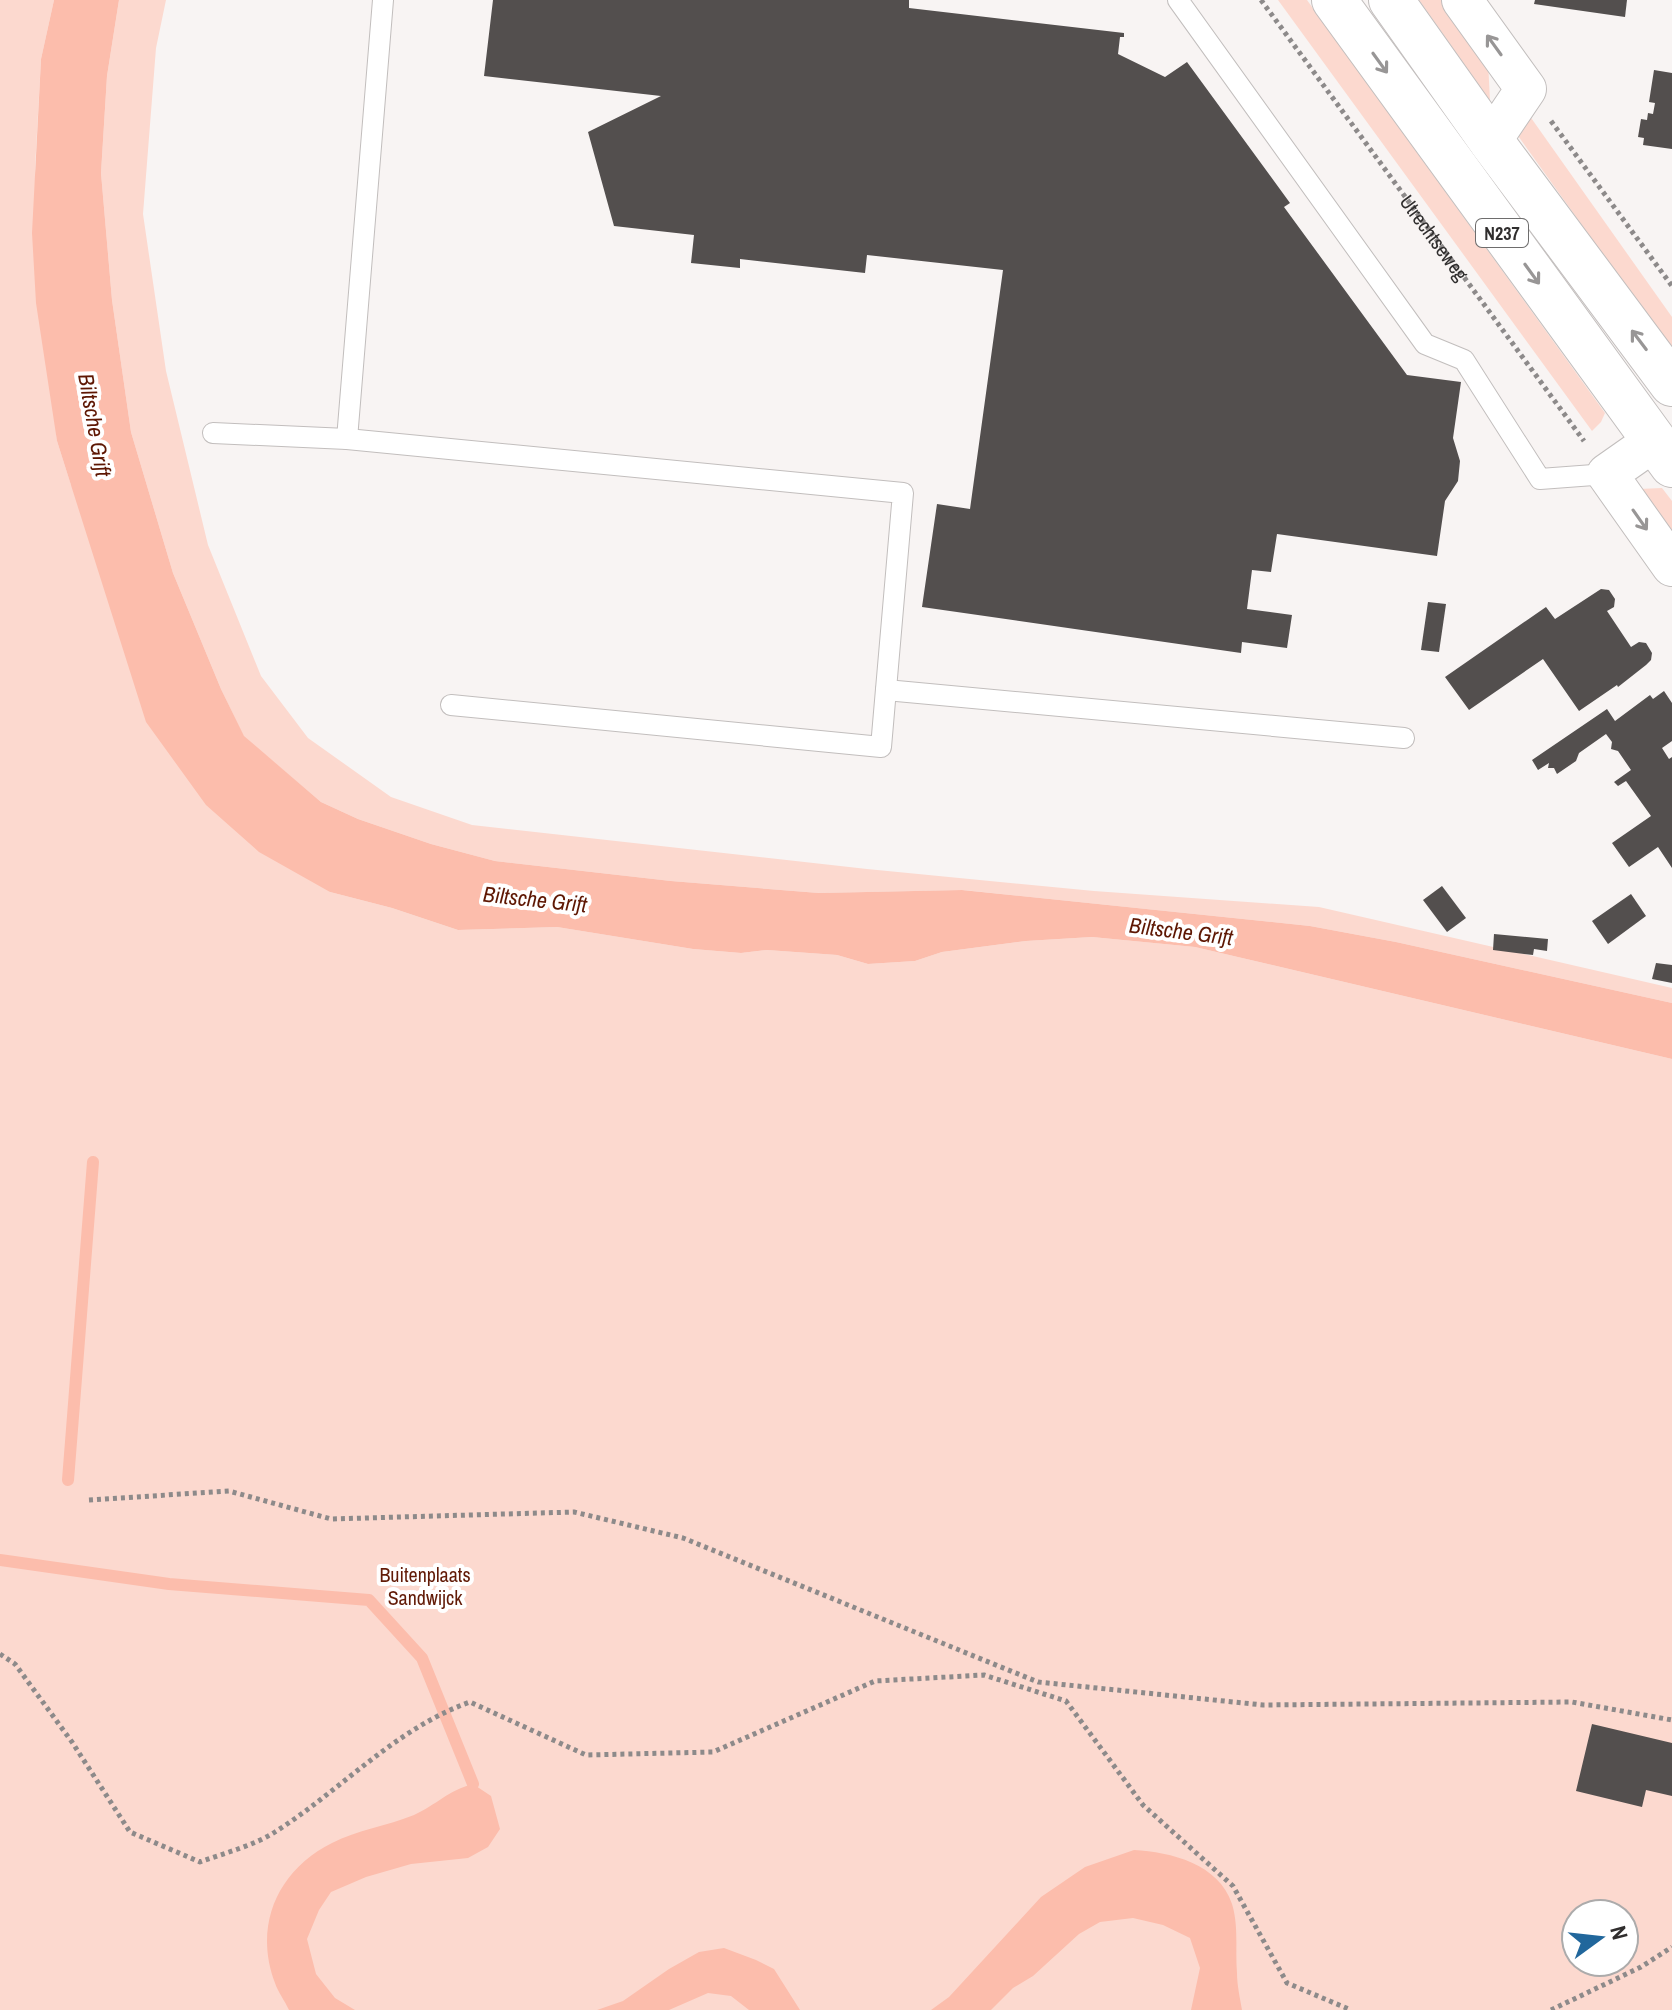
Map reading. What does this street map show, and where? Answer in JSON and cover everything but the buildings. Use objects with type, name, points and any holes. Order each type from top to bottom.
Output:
[{"type":"main road","name":"N237","points":[[1334,0],[1663,453]]},
{"type":"main road","name":"N237","points":[[1391,0],[1491,141],[1672,384]]},
{"type":"street","points":[[1462,0],[1526,89],[1491,141]]},
{"type":"street","points":[[1663,453],[1607,474],[1672,566]]},
{"type":"lane","points":[[347,439],[383,0]]},
{"type":"lane","points":[[1178,0],[1425,344],[1464,360],[1540,479],[1607,474]]},
{"type":"lane","points":[[213,433],[347,439],[903,493],[881,747],[451,705]]},
{"type":"lane","points":[[886,690],[1404,738]]},
{"type":"path","name":"Utrechtseweg","points":[[1261,0],[1607,474]]},
{"type":"path","points":[[1526,89],[1672,286]]},
{"type":"path","points":[[89,1500],[229,1491],[331,1519],[574,1512],[683,1538],[1038,1682],[1263,1705],[1572,1702],[1672,1720]]},
{"type":"path","points":[[0,1654],[15,1664],[72,1742],[130,1832],[200,1862],[272,1834],[438,1715],[470,1702],[586,1755],[713,1752],[875,1681],[984,1675],[1066,1701],[1143,1805],[1233,1886],[1287,1983],[1351,2010]]},
{"type":"path","points":[[1551,2010],[1641,1967],[1672,1947]]},
{"type":"green space","name":"Buitenplaats Sandwijck","points":[[0,0],[54,0],[41,59],[35,169],[57,441],[71,485],[330,892],[458,930],[557,927],[693,949],[837,955],[868,964],[915,961],[942,952],[1026,941],[1092,937],[1195,947],[1672,1059],[1672,2010],[0,2010]]},
{"type":"green space","points":[[119,0],[166,0],[156,48],[143,214],[166,371],[208,545],[261,676],[308,738],[391,797],[472,825],[1094,891],[1319,907],[1672,988],[1672,1003],[1310,926],[963,890],[819,893],[671,881],[495,861],[431,844],[358,819],[321,802],[244,737],[173,573],[131,432],[112,300],[101,173],[107,76]]},
{"type":"green space","points":[[1278,0],[1307,0],[1605,413],[1592,431]]},
{"type":"green space","points":[[1419,0],[1444,0],[1488,61],[1490,101]]},
{"type":"green space","points":[[1529,115],[1672,317],[1672,351],[1516,133]]},
{"type":"green space","points":[[1662,488],[1672,501],[1672,535],[1639,489]]},
{"type":"water","name":"Biltsche Grift","points":[[54,0],[119,0],[107,76],[101,173],[112,300],[131,432],[173,573],[244,736],[321,802],[358,819],[431,844],[495,861],[671,881],[819,893],[962,890],[1310,926],[1396,942],[1672,1003],[1672,1059],[1195,947],[1092,937],[1026,941],[942,952],[915,961],[868,964],[837,955],[693,949],[557,927],[458,930],[330,892],[259,852],[206,805],[146,722],[57,441],[36,303],[32,233],[41,59]]},
{"type":"water","points":[[473,1784],[491,1796],[500,1829],[488,1847],[468,1858],[411,1864],[366,1877],[331,1892],[319,1910],[307,1939],[316,1974],[335,1998],[355,2010],[289,2010],[275,1983],[267,1940],[275,1901],[297,1868],[332,1843],[414,1815]]},
{"type":"water","points":[[1134,1850],[1178,1857],[1192,1863],[1205,1870],[1226,1890],[1235,1921],[1237,1978],[1242,2010],[1191,2010],[1200,1968],[1190,1938],[1163,1925],[1133,1918],[1100,1922],[1079,1934],[991,2010],[931,2010],[949,1997],[1041,1897],[1085,1867]]},
{"type":"water","points":[[724,1948],[774,1969],[800,2010],[749,2010],[731,1996],[708,1993],[669,2010],[597,2010],[623,2001],[699,1952]]},
{"type":"waterway","points":[[68,1480],[93,1162]]},
{"type":"waterway","points":[[0,1560],[169,1584],[369,1600],[422,1658],[473,1784]]}]
